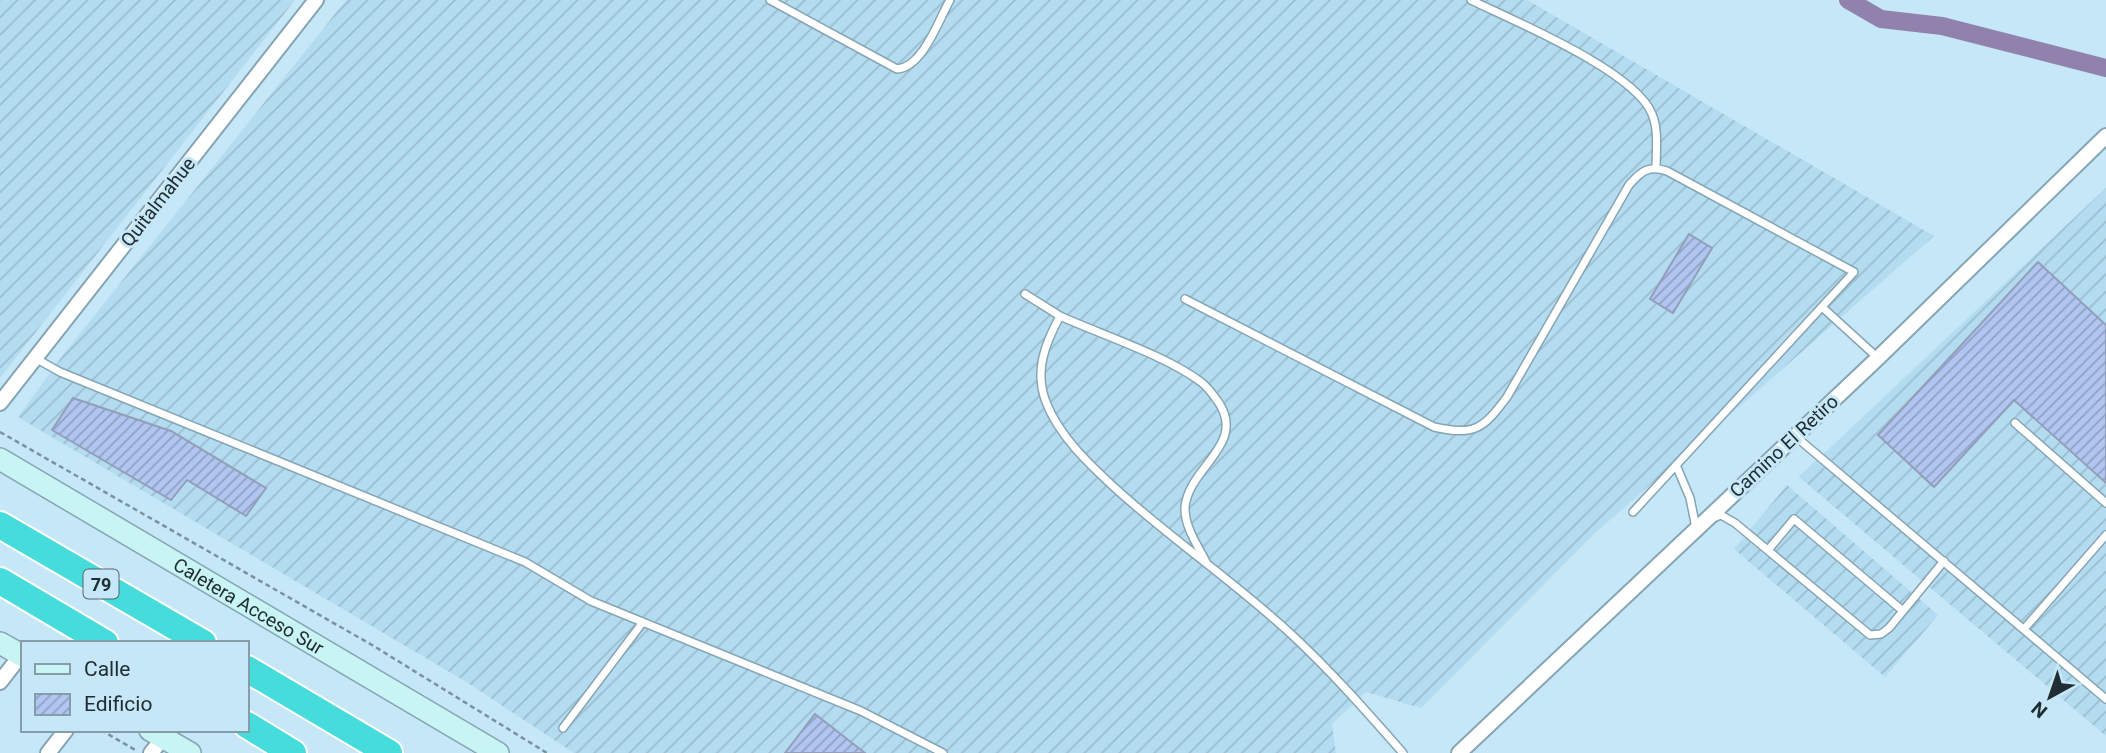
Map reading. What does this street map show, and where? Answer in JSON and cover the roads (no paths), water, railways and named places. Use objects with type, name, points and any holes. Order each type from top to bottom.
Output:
[{"type":"highway","name":"79","points":[[0,525],[199,641]]},
{"type":"highway","name":"79","points":[[0,581],[102,641]]},
{"type":"highway","points":[[248,669],[389,753]]},
{"type":"highway","points":[[248,726],[293,753]]},
{"type":"main road","name":"Caletera Acceso Sur","points":[[0,459],[498,753]]},
{"type":"main road","points":[[0,643],[21,655]]},
{"type":"main road","points":[[155,740],[190,753]]},
{"type":"street","name":"Quitalmahue","points":[[0,403],[316,0]]},
{"type":"street","name":"Camino El Retiro","points":[[1459,753],[1878,358],[2106,136]]},
{"type":"street","points":[[0,682],[21,657]]},
{"type":"street","points":[[48,753],[64,732]]},
{"type":"lane","points":[[770,0],[897,69],[907,68],[916,61],[950,0]]},
{"type":"lane","points":[[1471,0],[1523,24],[1630,85],[1652,114],[1656,132],[1656,167]]},
{"type":"lane","points":[[1185,299],[1434,428],[1457,432],[1477,430],[1491,418],[1507,397],[1629,185],[1640,171],[1656,167],[1854,272],[1633,512]]},
{"type":"lane","points":[[1025,294],[1060,316],[1203,383],[1225,413],[1227,428],[1222,446],[1195,478],[1185,511],[1189,527],[1208,566]]},
{"type":"lane","points":[[1822,307],[1878,358]]},
{"type":"lane","points":[[1060,316],[1041,359],[1040,378],[1046,402],[1063,433],[1102,476],[1156,525],[1290,633],[1403,753]]},
{"type":"lane","points":[[35,358],[60,372],[525,562],[571,592],[861,711],[943,753]]},
{"type":"lane","points":[[2015,423],[2106,503]]},
{"type":"lane","points":[[1795,436],[2106,699]]},
{"type":"lane","points":[[1676,465],[1699,525],[1721,515],[1735,523],[1870,635],[1881,634],[1944,561]]},
{"type":"lane","points":[[1768,550],[1794,519],[1903,611]]},
{"type":"lane","points":[[2024,629],[2106,534]]},
{"type":"lane","points":[[564,727],[643,622]]},
{"type":"waterway","points":[[1848,0],[1881,19],[1942,26],[2106,68]]}]
